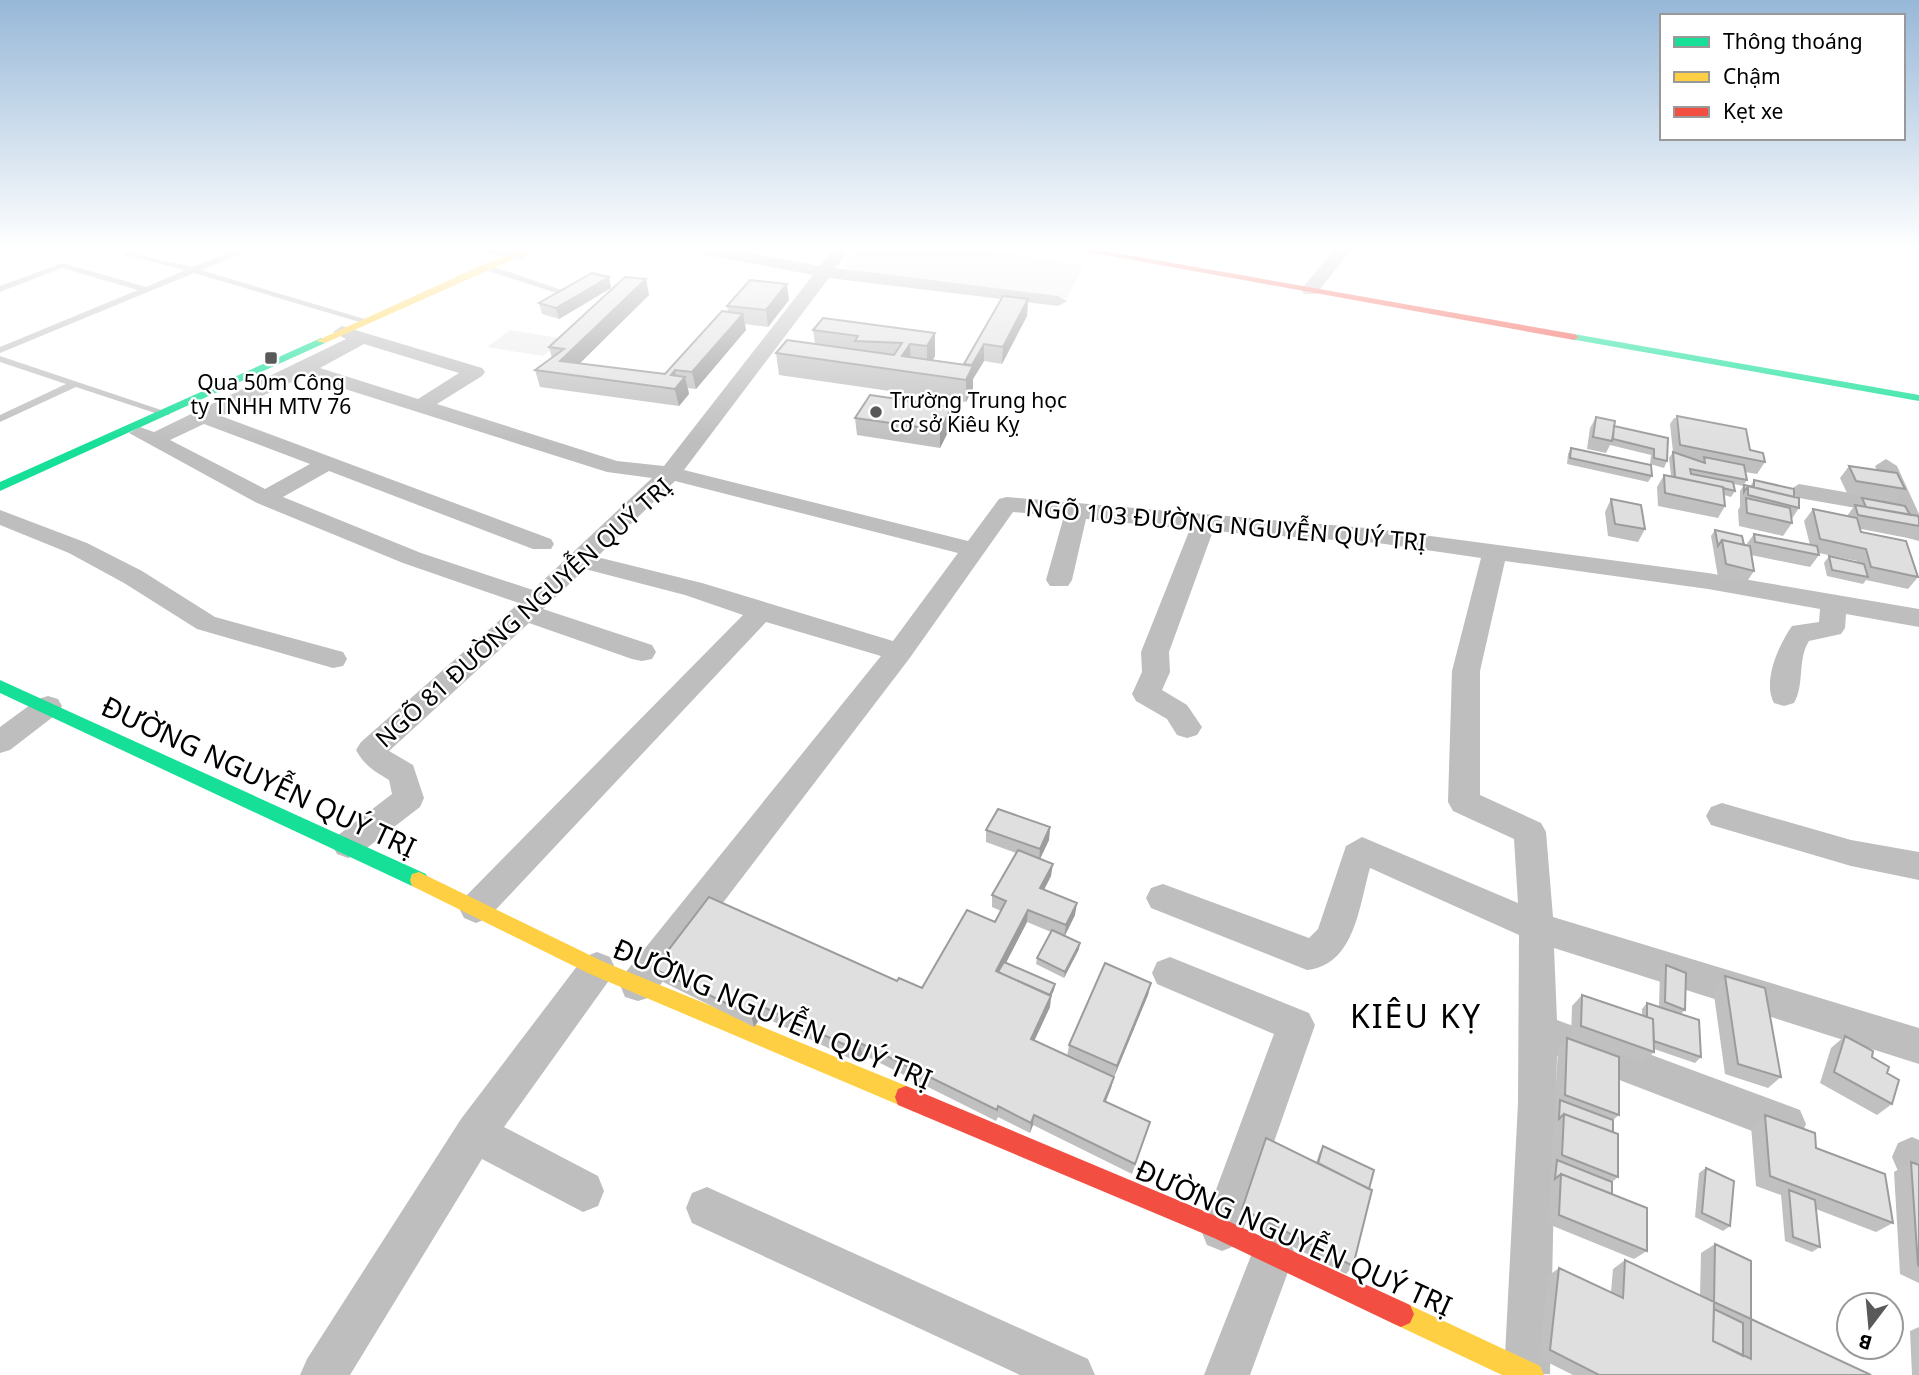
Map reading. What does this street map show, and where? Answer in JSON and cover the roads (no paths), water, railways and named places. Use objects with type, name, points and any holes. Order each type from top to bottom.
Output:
[{"type":"street","points":[[153,440],[303,369],[364,329],[393,314]]},
{"type":"street","points":[[303,369],[615,467],[670,473],[792,314]]},
{"type":"street","points":[[1446,314],[1919,398]]},
{"type":"street","points":[[0,487],[342,332],[364,329],[475,372],[419,407]]},
{"type":"street","points":[[232,382],[253,393]]},
{"type":"street","points":[[203,416],[542,544]]},
{"type":"street","points":[[131,429],[265,498],[642,652]]},
{"type":"street","points":[[265,498],[326,464]]},
{"type":"street","points":[[1886,466],[1905,510],[1919,534]]},
{"type":"street","name":"NGÕ 81 ĐƯỜNG NGUYỄN QUÝ TRỊ","points":[[348,845],[409,798],[402,773],[379,760],[371,750],[532,606],[631,507],[670,473],[975,550]]},
{"type":"street","points":[[1799,491],[1905,510]]},
{"type":"street","name":"NGÕ 103 ĐƯỜNG NGUYỄN QUÝ TRỊ","points":[[638,985],[899,652],[1007,504],[1378,536],[1833,602],[1919,618]]},
{"type":"street","points":[[1059,580],[1077,510]]},
{"type":"street","points":[[0,517],[78,548],[134,578],[206,623],[332,659]]},
{"type":"street","points":[[1187,727],[1177,712],[1146,694],[1156,672],[1155,652],[1204,523]]},
{"type":"street","points":[[1495,551],[1466,671],[1465,802],[1530,831],[1538,928],[1538,1031],[1529,1374]]},
{"type":"street","points":[[580,560],[693,589],[761,612],[899,652]]},
{"type":"street","points":[[1784,696],[1789,650],[1801,632],[1832,628],[1833,602]]},
{"type":"street","points":[[476,908],[761,612]]},
{"type":"street","name":"ĐƯỜNG NGUYỄN QUÝ TRỊ","points":[[0,686],[348,845],[597,968],[1222,1230],[1529,1374]]},
{"type":"street","points":[[0,742],[48,706]]},
{"type":"street","points":[[1722,816],[1852,853],[1919,866]]},
{"type":"street","points":[[1163,898],[1307,954],[1318,953],[1333,937],[1357,855],[1362,850],[1538,928],[1919,1046]]},
{"type":"street","points":[[323,1375],[475,1133],[597,968]]},
{"type":"street","points":[[1170,973],[1296,1026],[1222,1230]]},
{"type":"street","points":[[1538,1031],[1786,1124]]},
{"type":"street","points":[[475,1133],[583,1191]]},
{"type":"street","points":[[707,1208],[1072,1375]]},
{"type":"street","points":[[1227,1375],[1273,1253]]},
{"type":"lane","points":[[0,350],[85,314]]},
{"type":"lane","points":[[320,314],[364,329]]},
{"type":"lane","points":[[0,359],[165,412]]},
{"type":"lane","points":[[0,419],[76,383]]},
{"type":"place","name":"Qua 50m Công ty TNHH MTV 76","points":[[271,358]]},
{"type":"place","name":"Trường Trung học cơ sở Kiêu Kỵ","points":[[876,412]]},
{"type":"district","name":"KIÊU KỴ","points":[[1416,1015]]}]
